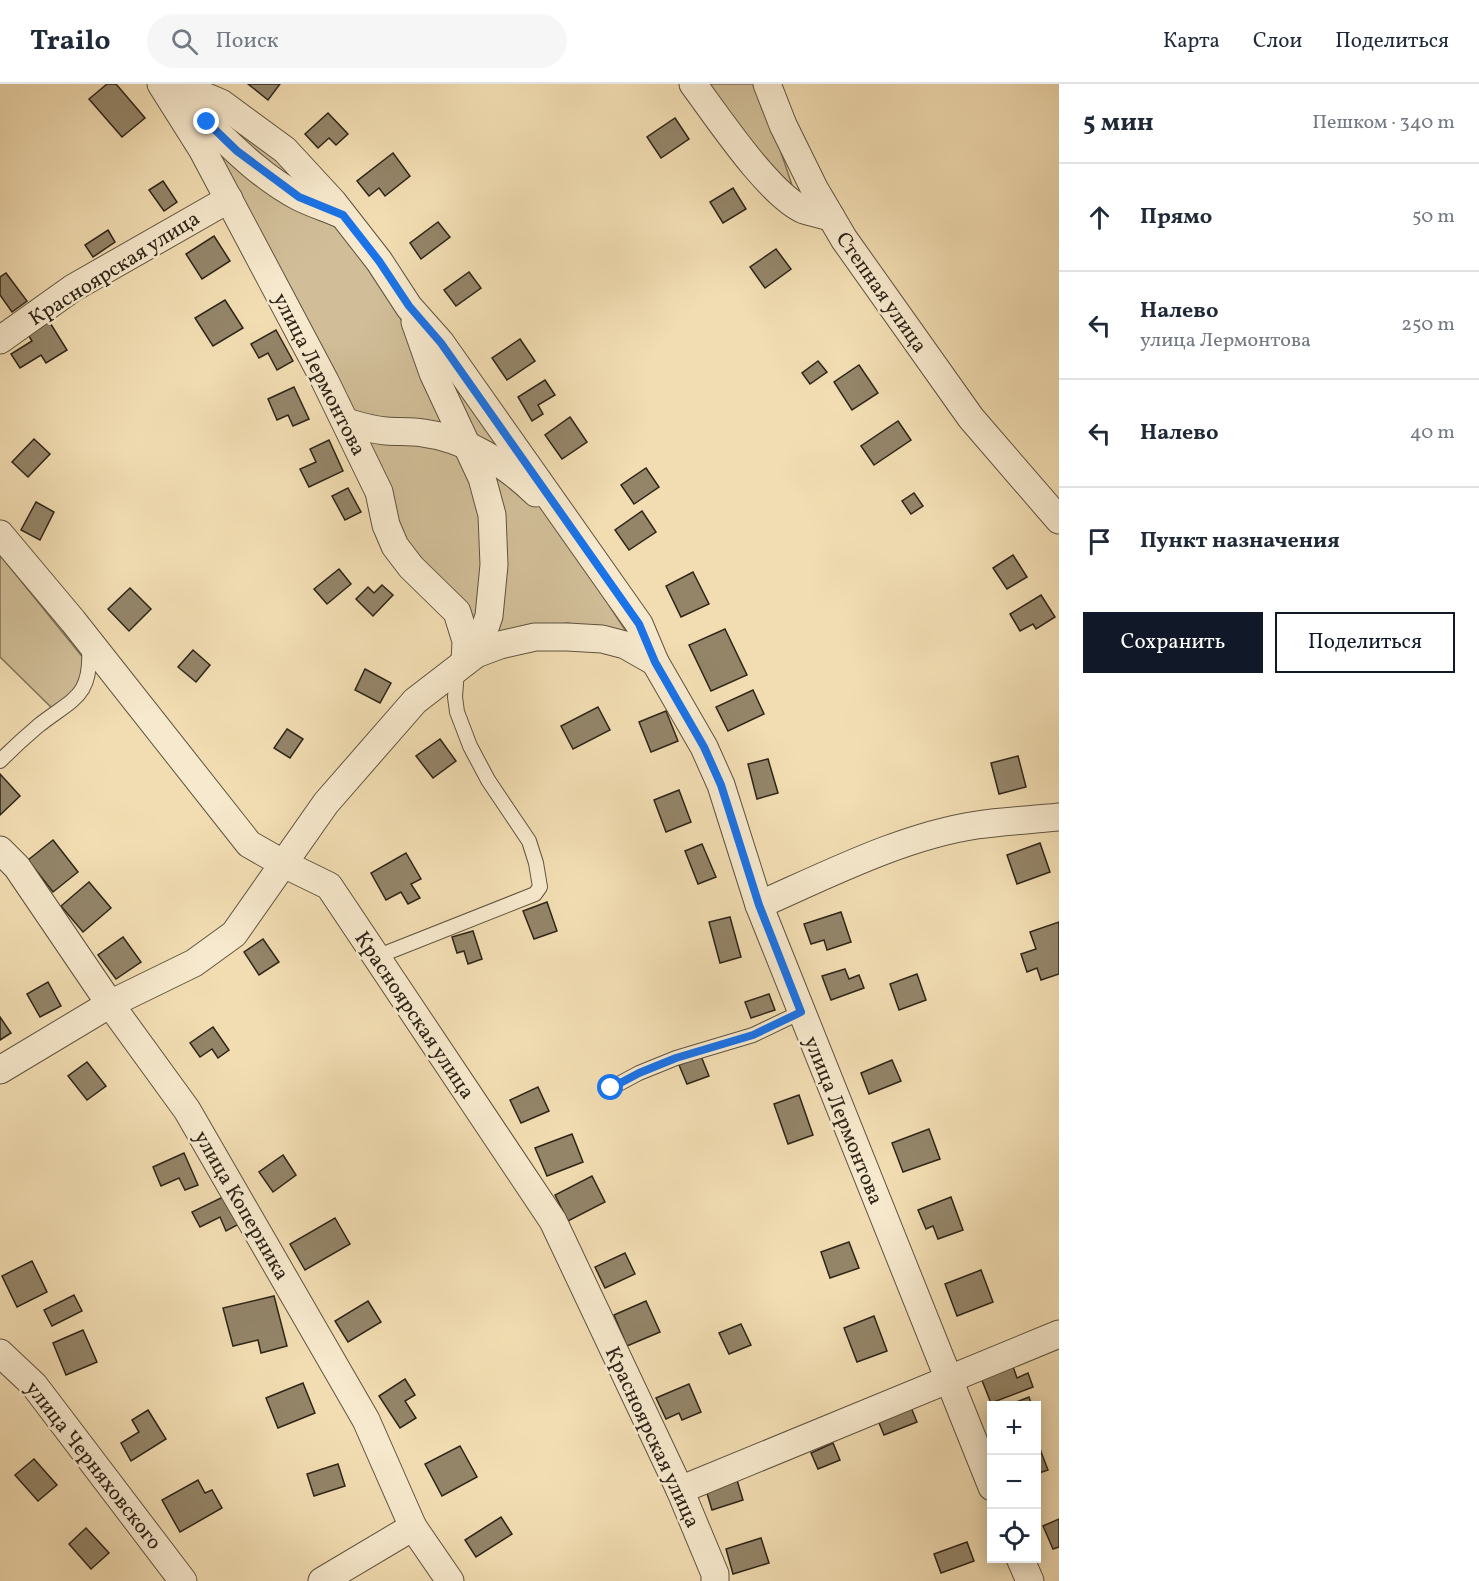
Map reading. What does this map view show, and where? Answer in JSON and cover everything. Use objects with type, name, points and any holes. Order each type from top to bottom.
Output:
[{"type":"street","name":"улица Лермонтова","points":[[163,84],[202,149],[346,422],[379,492],[386,525],[394,546],[411,567],[457,612],[466,642],[466,661]]},
{"type":"street","points":[[163,84],[268,176],[299,197],[343,215]]},
{"type":"street","name":"улица Лермонтова","points":[[176,84],[221,104],[285,150],[343,215],[379,261],[409,306],[441,343],[639,624],[655,662],[704,747],[721,785],[759,905],[987,1475]]},
{"type":"street","name":"Степная улица","points":[[693,84],[763,176],[784,196],[803,209],[831,218],[971,418],[1059,520]]},
{"type":"street","points":[[767,84],[783,125],[831,218]]},
{"type":"street","name":"Красноярская улица","points":[[0,340],[73,288],[229,199]]},
{"type":"street","points":[[409,306],[433,373],[482,478],[492,515],[494,564],[489,616],[466,661]]},
{"type":"street","points":[[346,422],[385,431],[423,433],[450,438],[508,470],[532,489],[568,524]]},
{"type":"street","name":"Красноярская улица","points":[[0,534],[89,641],[249,844],[329,886],[553,1221],[680,1490],[716,1581]]},
{"type":"street","points":[[0,1070],[110,1004],[194,963],[234,934],[326,803],[415,701],[466,661],[500,645],[536,637],[567,637],[602,639],[625,645],[655,662]]},
{"type":"street","points":[[759,905],[853,864],[919,840],[976,825],[1059,817]]},
{"type":"street","name":"улица Коперника","points":[[0,850],[17,867],[110,1004],[187,1110],[366,1420],[413,1527],[450,1581]]},
{"type":"street","points":[[680,1490],[947,1378],[1059,1334]]},
{"type":"street","name":"улица Черняховского","points":[[0,1353],[34,1385],[183,1581]]},
{"type":"street","points":[[322,1581],[413,1527]]},
{"type":"lane","points":[[0,761],[38,726],[79,696],[87,683],[90,666],[89,641]]},
{"type":"lane","points":[[376,957],[536,894],[540,887],[529,841],[488,780],[470,746],[456,712],[455,697],[466,661]]},
{"type":"lane","points":[[611,1088],[639,1073],[676,1058],[742,1039],[801,1012]]},
{"type":"shaded area","points":[[703,84],[758,84],[793,188],[766,164]]},
{"type":"shaded area","points":[[220,113],[297,175],[370,266],[409,333],[511,453],[627,633],[567,623],[500,637],[470,633],[401,537],[208,140]]},
{"type":"shaded area","points":[[0,555],[85,660],[79,691],[54,710],[0,657]]},
{"type":"building","points":[[107,84],[116,84],[145,118],[122,137],[89,99]]},
{"type":"building","points":[[248,84],[280,84],[268,100]]},
{"type":"building","points":[[328,113],[348,134],[336,145],[329,138],[318,148],[305,134]]},
{"type":"building","points":[[675,118],[689,139],[661,158],[647,137]]},
{"type":"building","points":[[393,153],[410,176],[385,196],[379,188],[369,196],[357,181]]},
{"type":"building","points":[[163,181],[177,202],[164,211],[149,190]]},
{"type":"building","points":[[733,188],[746,209],[723,223],[710,202]]},
{"type":"building","points":[[438,222],[450,237],[421,259],[410,243]]},
{"type":"building","points":[[108,230],[115,242],[93,257],[85,245]]},
{"type":"building","points":[[214,236],[230,261],[202,279],[186,254]]},
{"type":"building","points":[[776,249],[791,269],[765,288],[750,267]]},
{"type":"building","points":[[469,272],[481,288],[456,306],[444,290]]},
{"type":"building","points":[[6,273],[27,301],[12,312],[0,295],[0,277]]},
{"type":"building","points":[[225,300],[243,328],[213,346],[195,318]]},
{"type":"building","points":[[47,318],[67,350],[46,363],[41,355],[20,368],[11,354],[32,341],[26,331]]},
{"type":"building","points":[[276,330],[293,361],[277,370],[268,353],[259,358],[251,344]]},
{"type":"building","points":[[520,339],[535,361],[507,380],[492,358]]},
{"type":"building","points":[[818,361],[827,372],[810,384],[802,373]]},
{"type":"building","points":[[859,365],[878,393],[852,410],[834,382]]},
{"type":"building","points":[[545,380],[555,395],[538,405],[543,414],[532,421],[518,397]]},
{"type":"building","points":[[294,387],[309,419],[293,426],[288,415],[277,420],[268,399]]},
{"type":"building","points":[[570,417],[587,442],[562,459],[545,435]]},
{"type":"building","points":[[898,421],[911,440],[874,465],[861,446]]},
{"type":"building","points":[[34,439],[50,454],[28,477],[12,462]]},
{"type":"building","points":[[329,440],[343,471],[309,487],[300,469],[316,462],[310,449]]},
{"type":"building","points":[[646,468],[659,487],[634,504],[621,485]]},
{"type":"building","points":[[348,488],[361,512],[345,520],[332,496]]},
{"type":"building","points":[[914,493],[923,506],[911,514],[902,501]]},
{"type":"building","points":[[36,502],[54,512],[40,540],[21,530]]},
{"type":"building","points":[[642,511],[656,532],[629,550],[615,530]]},
{"type":"building","points":[[1013,555],[1027,577],[1007,589],[993,568]]},
{"type":"building","points":[[339,569],[351,584],[327,604],[314,589]]},
{"type":"building","points":[[693,572],[709,604],[681,617],[666,586]]},
{"type":"building","points":[[382,585],[393,595],[373,616],[356,599],[368,587],[374,593]]},
{"type":"building","points":[[130,588],[151,609],[129,631],[108,609]]},
{"type":"building","points":[[1041,595],[1055,617],[1036,629],[1033,624],[1020,631],[1010,614]]},
{"type":"building","points":[[725,629],[747,675],[711,691],[689,645]]},
{"type":"building","points":[[193,650],[210,665],[196,682],[178,667]]},
{"type":"building","points":[[365,669],[391,683],[380,703],[355,690]]},
{"type":"building","points":[[753,690],[764,714],[728,731],[716,707]]},
{"type":"building","points":[[598,707],[610,730],[573,749],[561,726]]},
{"type":"building","points":[[666,711],[678,741],[651,752],[639,722]]},
{"type":"building","points":[[287,729],[303,739],[290,758],[274,748]]},
{"type":"building","points":[[440,739],[456,761],[433,778],[416,756]]},
{"type":"building","points":[[1018,756],[1026,787],[999,794],[991,763]]},
{"type":"building","points":[[768,759],[778,793],[757,799],[748,764]]},
{"type":"building","points":[[0,774],[20,796],[0,815]]},
{"type":"building","points":[[679,790],[691,822],[666,832],[654,800]]},
{"type":"building","points":[[53,840],[78,872],[53,892],[28,860]]},
{"type":"building","points":[[1040,843],[1050,872],[1017,884],[1007,855]]},
{"type":"building","points":[[702,844],[716,877],[698,884],[685,851]]},
{"type":"building","points":[[406,853],[421,879],[411,884],[420,898],[408,904],[401,892],[386,900],[371,873]]},
{"type":"building","points":[[89,882],[111,908],[83,932],[61,906]]},
{"type":"building","points":[[547,902],[557,931],[534,939],[523,911]]},
{"type":"building","points":[[841,912],[851,942],[827,950],[824,940],[811,944],[804,924]]},
{"type":"building","points":[[730,917],[741,957],[720,963],[709,922]]},
{"type":"building","points":[[1059,922],[1059,974],[1041,980],[1037,968],[1027,972],[1021,954],[1036,949],[1030,932]]},
{"type":"building","points":[[473,931],[482,959],[468,964],[464,951],[457,953],[452,937]]},
{"type":"building","points":[[123,937],[141,962],[116,979],[98,955]]},
{"type":"building","points":[[263,939],[279,962],[259,975],[244,952]]},
{"type":"building","points":[[845,969],[849,979],[859,975],[864,988],[831,1000],[822,976]]},
{"type":"building","points":[[917,974],[926,1000],[899,1010],[890,984]]},
{"type":"building","points":[[48,982],[61,1006],[40,1017],[27,994]]},
{"type":"building","points":[[769,994],[775,1010],[751,1018],[745,1002]]},
{"type":"building","points":[[0,1017],[11,1033],[0,1040]]},
{"type":"building","points":[[213,1027],[229,1050],[218,1058],[212,1049],[200,1057],[190,1043]]},
{"type":"building","points":[[701,1056],[709,1076],[687,1084],[679,1065]]},
{"type":"building","points":[[892,1060],[901,1081],[869,1094],[861,1073]]},
{"type":"building","points":[[87,1062],[106,1086],[87,1100],[68,1076]]},
{"type":"building","points":[[538,1087],[549,1111],[521,1123],[510,1100]]},
{"type":"building","points":[[799,1095],[813,1135],[788,1144],[774,1104]]},
{"type":"building","points":[[929,1129],[940,1159],[903,1172],[892,1143]]},
{"type":"building","points":[[572,1134],[583,1162],[547,1176],[535,1148]]},
{"type":"building","points":[[184,1153],[198,1185],[185,1190],[179,1178],[161,1186],[153,1167]]},
{"type":"building","points":[[283,1155],[296,1175],[273,1192],[259,1172]]},
{"type":"building","points":[[592,1176],[605,1202],[568,1221],[555,1195]]},
{"type":"building","points":[[225,1196],[239,1224],[226,1231],[220,1217],[200,1227],[192,1212]]},
{"type":"building","points":[[951,1197],[963,1230],[938,1239],[933,1226],[926,1229],[918,1210]]},
{"type":"building","points":[[335,1218],[350,1244],[305,1270],[290,1244]]},
{"type":"building","points":[[849,1242],[859,1268],[830,1278],[821,1252]]},
{"type":"building","points":[[625,1253],[635,1274],[605,1288],[595,1267]]},
{"type":"building","points":[[32,1261],[47,1292],[17,1307],[2,1276]]},
{"type":"building","points":[[981,1270],[993,1302],[957,1316],[945,1284]]},
{"type":"building","points":[[74,1295],[82,1311],[52,1326],[44,1310]]},
{"type":"building","points":[[274,1296],[287,1346],[261,1353],[258,1340],[233,1346],[223,1308]]},
{"type":"building","points":[[368,1301],[381,1322],[348,1342],[335,1321]]},
{"type":"building","points":[[646,1301],[660,1332],[627,1346],[614,1315]]},
{"type":"building","points":[[874,1316],[887,1351],[857,1362],[844,1328]]},
{"type":"building","points":[[741,1324],[751,1345],[729,1354],[719,1333]]},
{"type":"building","points":[[83,1330],[97,1362],[66,1375],[53,1343]]},
{"type":"building","points":[[1011,1361],[1017,1378],[1028,1373],[1033,1387],[996,1401],[990,1401],[979,1373]]},
{"type":"building","points":[[405,1379],[415,1395],[405,1401],[416,1418],[400,1428],[379,1396]]},
{"type":"building","points":[[303,1383],[315,1413],[278,1428],[266,1398]]},
{"type":"building","points":[[689,1384],[701,1412],[682,1420],[679,1413],[666,1419],[656,1398]]},
{"type":"building","points":[[1029,1397],[1030,1401],[1019,1401]]},
{"type":"building","points":[[910,1405],[917,1422],[884,1435],[877,1418]]},
{"type":"building","points":[[148,1410],[166,1439],[131,1461],[121,1443],[139,1432],[132,1420]]},
{"type":"building","points":[[833,1443],[840,1460],[818,1469],[811,1453]]},
{"type":"building","points":[[460,1446],[477,1477],[442,1496],[425,1464]]},
{"type":"building","points":[[1041,1452],[1048,1470],[1041,1472]]},
{"type":"building","points":[[34,1459],[57,1485],[38,1501],[15,1475]]},
{"type":"building","points":[[338,1464],[345,1486],[314,1496],[307,1474]]},
{"type":"building","points":[[198,1480],[205,1493],[212,1490],[222,1508],[180,1532],[162,1500]]},
{"type":"building","points":[[737,1480],[743,1500],[712,1510],[706,1490]]},
{"type":"building","points":[[501,1517],[512,1534],[476,1557],[465,1540]]},
{"type":"building","points":[[1059,1519],[1059,1547],[1053,1549],[1043,1526]]},
{"type":"building","points":[[86,1528],[109,1553],[91,1569],[69,1544]]},
{"type":"building","points":[[761,1538],[769,1563],[733,1574],[726,1549]]},
{"type":"building","points":[[967,1542],[974,1561],[941,1573],[934,1554]]},
{"type":"route","points":[[207,122],[237,151],[268,176],[299,197],[343,215],[379,261],[409,306],[441,343],[639,624],[655,662],[704,747],[721,785],[743,860],[801,1012],[753,1035],[676,1058],[639,1073],[611,1088]]}]
